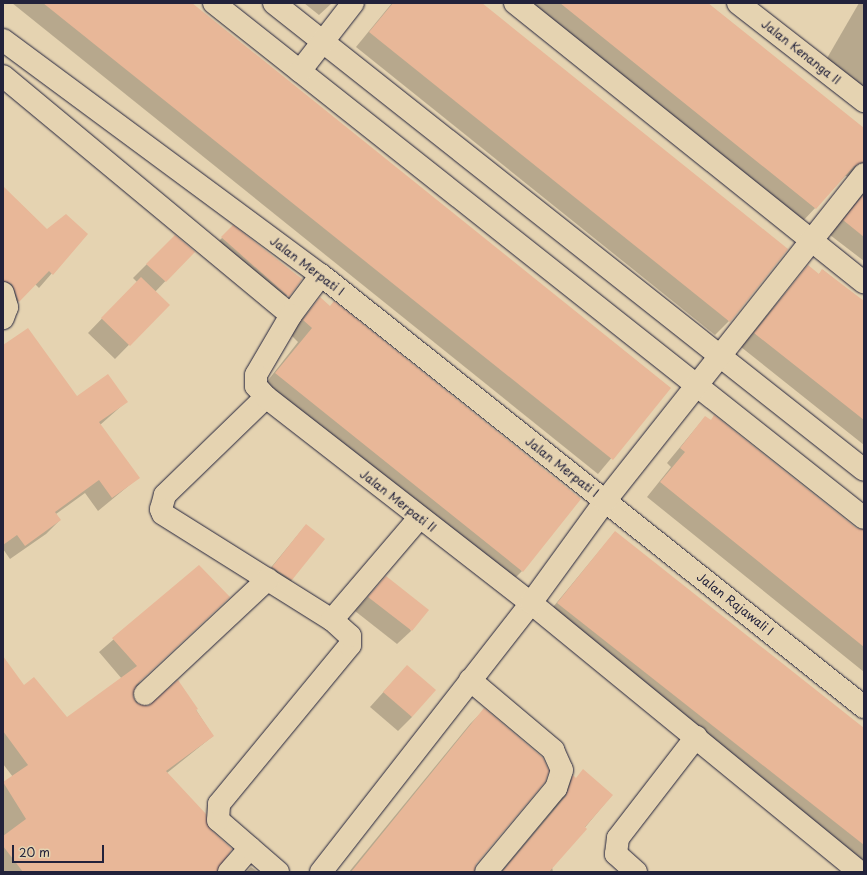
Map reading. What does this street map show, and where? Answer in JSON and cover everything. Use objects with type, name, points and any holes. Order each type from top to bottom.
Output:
[{"type":"street","points":[[214,3],[864,518]]},
{"type":"street","points":[[274,3],[864,470]]},
{"type":"street","points":[[300,71],[353,3]]},
{"type":"street","points":[[515,3],[864,283]]},
{"type":"street","name":"Jalan Kenanga II","points":[[738,3],[864,101]]},
{"type":"street","name":"Jalan Merpati I","points":[[3,40],[321,275],[605,501]]},
{"type":"street","points":[[3,76],[291,315]]},
{"type":"street","points":[[321,872],[532,602],[605,501],[864,174]]},
{"type":"street","name":"Jalan Merpati II","points":[[321,275],[291,315],[256,374],[256,386],[266,397],[419,518],[532,602],[860,872]]},
{"type":"street","points":[[3,293],[7,307],[3,318]]},
{"type":"street","points":[[266,397],[165,495],[161,509],[163,514],[332,620],[350,636],[350,645],[219,804],[218,820],[278,872]]},
{"type":"street","name":"Jalan Rajawali I","points":[[605,501],[864,707]]},
{"type":"street","points":[[332,620],[419,518]]},
{"type":"street","points":[[145,694],[268,579]]},
{"type":"street","points":[[470,680],[553,750],[562,770],[556,788],[486,872]]},
{"type":"street","points":[[636,872],[616,854],[618,838],[696,737]]},
{"type":"street","points":[[229,872],[250,848]]},
{"type":"building","points":[[43,3],[192,3],[671,388],[613,460]]},
{"type":"building","points":[[393,3],[482,3],[788,249],[730,322],[369,32]]},
{"type":"building","points":[[560,3],[708,3],[864,128],[864,162],[854,166],[816,209]]},
{"type":"building","points":[[3,186],[47,229],[66,214],[88,234],[53,275],[49,271],[19,302],[12,284],[3,281]]},
{"type":"building","points":[[864,194],[864,237],[843,220]]},
{"type":"building","points":[[233,225],[302,279],[289,297],[221,237]]},
{"type":"building","points":[[175,235],[195,252],[166,282],[146,264]]},
{"type":"building","points":[[808,265],[819,274],[822,269],[864,301],[864,420],[754,333]]},
{"type":"building","points":[[141,277],[170,305],[130,346],[101,318]]},
{"type":"building","points":[[320,297],[330,306],[334,301],[581,499],[523,572],[275,373],[312,328],[303,320]]},
{"type":"building","points":[[28,328],[77,396],[108,374],[128,402],[99,422],[140,478],[112,498],[99,480],[55,512],[61,520],[25,546],[17,535],[3,545],[3,345]]},
{"type":"building","points":[[714,415],[856,528],[864,530],[864,647],[660,482],[685,452],[680,448],[705,416],[711,420]]},
{"type":"building","points":[[306,524],[325,539],[292,580],[272,567]]},
{"type":"building","points":[[615,531],[864,728],[864,845],[557,603]]},
{"type":"building","points":[[199,565],[230,597],[136,685],[133,696],[136,703],[148,706],[178,680],[198,709],[196,710],[214,736],[166,771],[206,814],[210,829],[232,849],[217,872],[23,872],[3,846],[3,836],[26,819],[3,782],[28,765],[3,731],[3,656],[24,685],[34,677],[67,717],[137,666],[112,638]]},
{"type":"building","points":[[386,576],[429,610],[412,631],[368,597]]},
{"type":"building","points":[[407,665],[436,690],[412,717],[383,692]]},
{"type":"building","points":[[484,708],[543,758],[549,771],[545,782],[476,864],[474,872],[351,872]]},
{"type":"building","points":[[583,769],[613,795],[585,827],[587,829],[549,872],[502,872],[566,796],[573,775],[576,778]]}]
